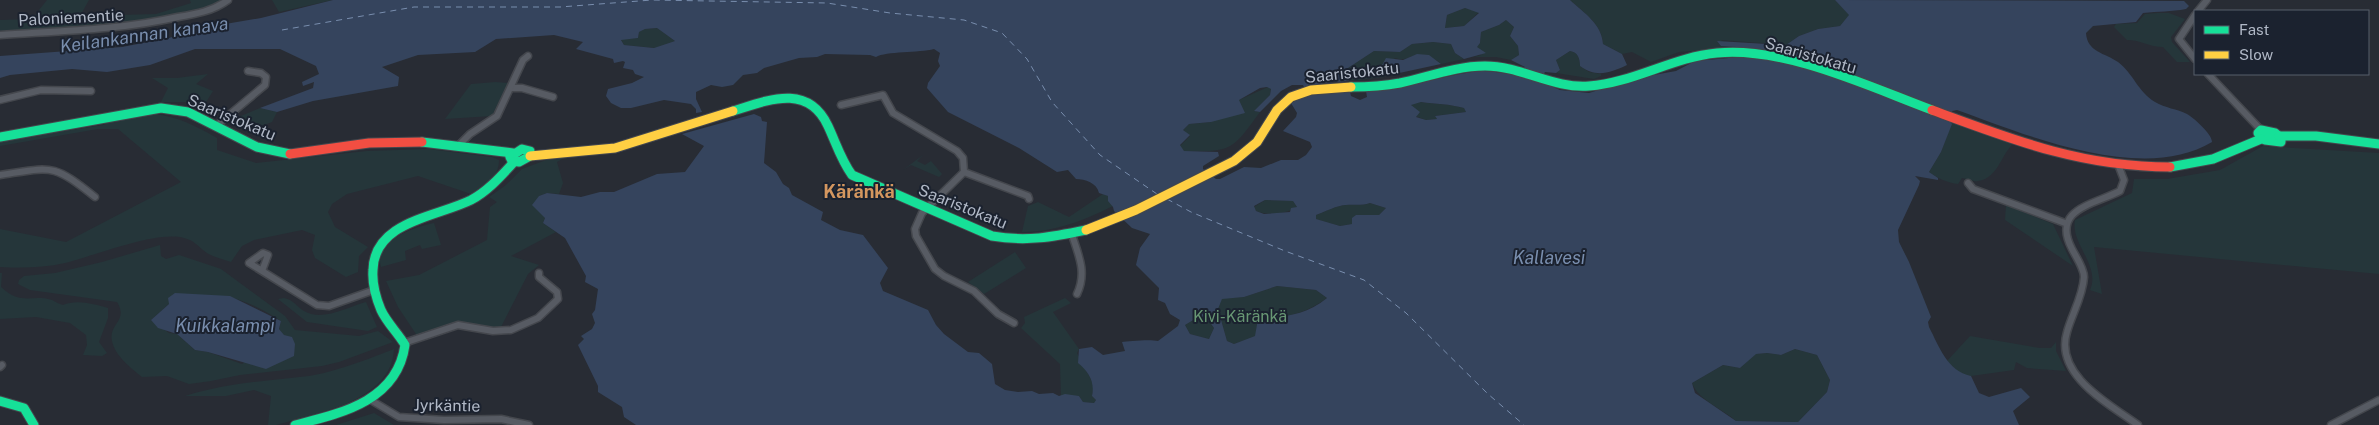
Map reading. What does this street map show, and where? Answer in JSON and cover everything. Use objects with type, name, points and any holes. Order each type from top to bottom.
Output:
[{"type":"main road","name":"Saaristokatu","points":[[0,136],[161,108],[188,112],[257,147],[284,154],[368,143],[459,145],[513,157],[522,161],[530,156],[615,148],[760,102],[778,98],[792,98],[814,105],[822,110],[839,159],[852,174],[992,236],[1009,240],[1035,241],[1072,235],[1100,227],[1231,163],[1255,145],[1267,129],[1280,105],[1303,92],[1330,88],[1392,84],[1475,67],[1489,66],[1514,69],[1546,80],[1573,86],[1599,85],[1682,61],[1731,52],[1787,60],[2068,157],[2119,167],[2173,167],[2213,159],[2261,134]]},
{"type":"main road","points":[[2261,134],[2270,131],[2279,136],[2316,136],[2379,144]]},
{"type":"main road","points":[[295,425],[348,410],[369,399],[395,376],[402,364],[405,353],[404,343],[384,317],[374,290],[370,262],[375,247],[406,224],[466,202],[486,191],[502,178],[513,157]]},
{"type":"main road","points":[[0,401],[24,408],[34,425]]},
{"type":"street","name":"Paloniementie","points":[[0,34],[138,26],[204,12],[219,7],[228,0]]},
{"type":"street","points":[[2199,10],[2207,0]]},
{"type":"street","points":[[2194,17],[2179,40],[2194,58]]},
{"type":"street","points":[[459,145],[470,134],[497,116],[523,60],[528,56]]},
{"type":"street","points":[[216,126],[265,85],[266,77],[261,73],[248,71]]},
{"type":"street","points":[[2209,75],[2261,134]]},
{"type":"street","points":[[511,88],[522,88],[553,97]]},
{"type":"street","points":[[0,100],[41,90],[91,91]]},
{"type":"street","points":[[841,105],[883,95],[887,105],[903,121],[957,151],[963,158],[964,172],[927,208],[917,222],[916,236],[935,268],[944,276],[974,291],[998,314],[1014,324]]},
{"type":"street","points":[[2119,167],[2124,180],[2120,191],[2068,216],[2065,223],[2065,235],[2084,275],[2064,344],[2066,357],[2074,372],[2085,384],[2138,425]]},
{"type":"street","points":[[0,175],[45,169],[56,170],[65,174],[95,197]]},
{"type":"street","points":[[964,172],[1028,196],[1029,199]]},
{"type":"street","points":[[1968,183],[1973,189],[2065,223]]},
{"type":"street","points":[[1072,235],[1085,272],[1083,284],[1077,294]]},
{"type":"street","points":[[262,270],[317,305],[329,306],[374,290]]},
{"type":"street","points":[[404,343],[458,325],[494,331],[508,331],[537,318],[549,311],[558,300],[557,292],[539,277],[539,273]]},
{"type":"street","name":"Jyrkäntie","points":[[369,399],[399,417],[444,420],[501,419],[528,425]]},
{"type":"street","points":[[2331,425],[2379,400]]},
{"type":"green space","points":[[47,0],[89,0],[80,16],[156,14],[191,3],[190,0],[223,0],[205,9],[140,24],[0,33],[0,20],[32,19]]},
{"type":"green space","points":[[272,0],[333,0],[279,12]]},
{"type":"green space","points":[[1570,0],[1835,0],[1850,15],[1840,26],[1818,29],[1799,36],[1786,45],[1721,40],[1727,45],[1736,47],[1679,52],[1651,62],[1632,52],[1622,54],[1603,44],[1596,25]]},
{"type":"green space","points":[[1465,8],[1479,12],[1464,26],[1445,28],[1447,15]]},
{"type":"green space","points":[[2169,13],[2185,19],[2171,37],[2172,42],[2190,62],[2177,62],[2163,47],[2127,40],[2114,27],[2116,24],[2137,23],[2145,14]]},
{"type":"green space","points":[[1506,20],[1514,27],[1510,36],[1518,46],[1519,55],[1511,60],[1496,57],[1474,57],[1481,55],[1476,47],[1480,43],[1481,32]]},
{"type":"green space","points":[[657,28],[675,41],[655,48],[624,45],[621,39],[638,38],[639,32],[645,29]]},
{"type":"green space","points":[[1433,42],[1451,44],[1455,53],[1464,59],[1441,64],[1434,59],[1421,55],[1415,55],[1406,59],[1395,58],[1382,71],[1385,77],[1349,81],[1348,68],[1374,51],[1400,52],[1412,44]]},
{"type":"green space","points":[[1570,51],[1578,56],[1580,66],[1589,72],[1601,74],[1601,76],[1594,79],[1556,73],[1560,70],[1556,60]]},
{"type":"green space","points":[[208,74],[196,84],[213,91],[203,107],[189,102],[161,102],[168,88],[152,78],[177,78]]},
{"type":"green space","points":[[508,83],[492,116],[445,119],[471,84]]},
{"type":"green space","points":[[1268,87],[1271,89],[1270,95],[1254,111],[1260,112],[1237,141],[1230,146],[1213,151],[1184,151],[1180,146],[1190,136],[1183,130],[1189,124],[1211,122],[1239,100]]},
{"type":"green space","points":[[1420,102],[1464,108],[1466,112],[1435,116],[1437,119],[1426,120],[1415,116],[1411,104]]},
{"type":"green space","points":[[260,108],[277,112],[272,122],[259,127],[256,123],[249,123],[240,128],[233,124],[231,120]]},
{"type":"green space","points":[[153,114],[178,119],[194,126],[217,138],[217,150],[256,163],[367,151],[428,149],[492,157],[499,160],[497,172],[494,176],[471,194],[418,176],[347,194],[332,204],[328,212],[335,227],[368,247],[359,256],[358,272],[346,277],[315,258],[312,250],[315,235],[302,230],[254,240],[242,246],[231,262],[209,254],[190,240],[172,236],[125,245],[57,265],[0,267],[0,229],[66,242],[181,182],[118,129],[98,129],[0,146],[0,141],[103,125],[123,117]]},
{"type":"green space","points":[[1952,122],[2015,142],[1991,175],[1985,179],[1972,181],[1962,178],[1958,184],[1947,181],[1929,172],[1941,152]]},
{"type":"green space","points":[[2263,146],[2379,153],[2379,274],[2094,247],[2102,294],[2090,290],[2092,272],[2077,237],[2075,220],[2132,193],[2134,179],[2167,179],[2220,170]]},
{"type":"green space","points":[[923,155],[917,161],[925,165],[931,161],[942,174],[939,177],[911,165],[903,170]]},
{"type":"green space","points":[[564,158],[557,162],[563,183],[559,194],[547,193],[539,196],[540,211],[545,218],[543,223],[556,232],[511,256],[539,265],[528,274],[500,329],[466,322],[418,337],[398,307],[386,281],[419,275],[487,240],[490,207],[497,202],[489,197],[506,185],[522,169],[546,160]]},
{"type":"green space","points":[[1103,194],[1108,196],[1113,206],[1069,224],[1046,230],[1022,232],[1028,206],[1038,202],[1069,217]]},
{"type":"green space","points":[[1265,200],[1293,201],[1297,207],[1277,213],[1256,211],[1254,207]]},
{"type":"green space","points":[[1370,203],[1386,208],[1379,215],[1356,215],[1352,224],[1340,226],[1315,219],[1316,215],[1339,206]]},
{"type":"green space","points":[[2006,205],[2053,224],[2073,266],[2005,220]]},
{"type":"green space","points":[[434,223],[441,245],[422,249],[420,245],[405,251],[406,260],[381,267],[380,258],[383,249],[389,242],[397,236]]},
{"type":"green space","points":[[160,245],[161,256],[166,259],[179,255],[221,269],[285,316],[295,330],[359,336],[378,331],[393,342],[339,362],[322,366],[240,375],[189,384],[167,376],[142,377],[116,352],[112,341],[113,330],[121,314],[117,302],[30,290],[18,284],[19,280],[24,276],[55,273]],"holes":[[[216,296],[250,304],[281,321],[279,329],[284,336],[242,364],[208,352],[195,350],[177,334],[169,333],[151,320],[169,304]]]},
{"type":"green space","points":[[1015,252],[1026,268],[984,294],[968,282]]},
{"type":"green space","points":[[0,273],[2,273],[1,287],[8,293],[21,298],[45,298],[63,305],[80,302],[108,308],[108,318],[99,342],[107,353],[102,356],[83,355],[87,345],[86,335],[70,323],[36,317],[0,319]]},
{"type":"green space","name":"Kivi-Käränkä","points":[[1277,286],[1316,290],[1327,298],[1302,312],[1258,319],[1256,336],[1234,344],[1227,341],[1218,309],[1222,298],[1244,297]]},
{"type":"green space","points":[[284,298],[293,302],[304,311],[319,315],[366,302],[377,327],[368,331],[307,322],[278,299]]},
{"type":"green space","points":[[1065,298],[1071,303],[1053,312],[1079,349],[1077,353],[1094,385],[1092,396],[1096,400],[1094,403],[1083,402],[1079,396],[1061,396],[1060,364],[1021,328],[1025,323],[1024,317]]},
{"type":"green space","points":[[1195,319],[1209,321],[1214,328],[1209,339],[1190,334],[1185,325]]},
{"type":"green space","points":[[1970,336],[2040,348],[2051,348],[2056,342],[2056,351],[2066,371],[2027,368],[2016,362],[2014,370],[1971,376],[1960,374],[1947,361]]},
{"type":"green space","points":[[394,349],[390,367],[380,381],[366,393],[330,410],[276,425],[268,425],[271,396],[254,390],[226,396],[185,396],[231,385],[328,372]]},
{"type":"green space","points":[[1795,349],[1817,355],[1830,380],[1827,392],[1798,422],[1736,421],[1705,399],[1692,383],[1723,365],[1740,368],[1755,354],[1781,355]]},
{"type":"green space","points":[[374,413],[394,425],[336,425]]},
{"type":"water","name":"Kallavesi","points":[[333,0],[1570,0],[1596,25],[1603,44],[1622,54],[1627,65],[1609,72],[1592,72],[1580,66],[1578,56],[1570,51],[1556,60],[1560,70],[1556,73],[1545,72],[1539,81],[1560,90],[1589,93],[1637,78],[1676,71],[1695,61],[1740,57],[1736,47],[1721,46],[1717,41],[1786,45],[1799,36],[1818,29],[1840,26],[1849,15],[1835,0],[2184,1],[2189,6],[2186,9],[2143,13],[2136,22],[2093,26],[2086,33],[2087,39],[2097,51],[2123,66],[2149,98],[2159,104],[2187,114],[2194,119],[2206,131],[2212,142],[2184,154],[2153,158],[2119,157],[2084,151],[2050,142],[1957,110],[1952,111],[1949,119],[1952,124],[1941,152],[1929,172],[1938,180],[1915,176],[1920,181],[1898,230],[1899,242],[1931,317],[1928,322],[1929,327],[1940,350],[1956,369],[1971,376],[1979,393],[1989,397],[2021,388],[2030,397],[2013,411],[2019,425],[636,425],[624,417],[622,407],[598,392],[598,386],[578,345],[584,339],[581,336],[592,329],[595,323],[592,314],[595,310],[598,289],[585,282],[586,276],[565,238],[543,223],[545,218],[532,205],[539,196],[547,193],[581,197],[600,192],[614,192],[657,174],[685,172],[704,146],[682,134],[754,114],[761,117],[762,121],[767,122],[764,163],[776,172],[783,184],[789,188],[792,195],[823,212],[821,220],[840,230],[863,235],[888,268],[880,283],[883,291],[928,310],[936,325],[944,334],[968,352],[979,353],[992,364],[995,384],[1005,390],[1018,392],[1032,391],[1039,394],[1053,393],[1059,396],[1065,394],[1079,396],[1083,402],[1094,403],[1096,400],[1092,396],[1093,386],[1090,378],[1078,363],[1079,349],[1092,347],[1103,355],[1125,351],[1122,342],[1158,341],[1178,326],[1180,320],[1170,314],[1165,303],[1158,300],[1159,288],[1136,265],[1140,248],[1150,234],[1132,228],[1114,211],[1108,201],[1108,196],[1099,193],[1090,182],[1076,179],[1068,170],[1057,172],[1019,148],[948,112],[927,88],[928,83],[940,66],[938,61],[940,53],[934,49],[876,57],[870,55],[825,54],[817,57],[799,58],[764,68],[757,73],[743,75],[733,85],[722,87],[711,85],[696,92],[696,99],[702,112],[696,113],[696,109],[691,104],[664,100],[631,108],[621,108],[611,103],[606,96],[608,89],[632,83],[644,77],[635,74],[633,70],[623,68],[625,62],[623,61],[614,63],[613,59],[576,49],[583,42],[554,35],[496,39],[475,52],[418,55],[382,67],[399,77],[398,86],[313,101],[277,112],[260,108],[313,88],[314,82],[303,86],[302,82],[319,74],[316,66],[280,49],[195,49],[150,65],[107,72],[72,69],[10,75],[0,78],[0,56],[122,47],[169,38],[196,29],[261,18]],"holes":[[[1465,8],[1479,13],[1464,26],[1445,28],[1447,15]],[[1506,20],[1514,27],[1510,36],[1518,46],[1519,55],[1511,60],[1525,67],[1518,75],[1490,71],[1459,74],[1406,86],[1366,91],[1367,97],[1360,100],[1351,96],[1350,92],[1326,92],[1322,83],[1349,81],[1348,68],[1374,51],[1400,52],[1412,44],[1433,42],[1451,44],[1455,53],[1464,59],[1486,53],[1477,47],[1480,43],[1481,32]],[[657,28],[675,41],[654,48],[624,45],[621,40],[638,38],[639,32],[645,29]],[[1292,85],[1303,85],[1308,94],[1291,103],[1297,113],[1296,117],[1283,131],[1310,142],[1312,147],[1306,155],[1298,160],[1281,160],[1261,168],[1244,167],[1220,179],[1216,179],[1203,169],[1203,166],[1219,156],[1218,152],[1184,151],[1180,145],[1190,135],[1183,130],[1189,124],[1211,122],[1245,113],[1239,100],[1260,88],[1267,87],[1271,89],[1270,95],[1254,111],[1260,112],[1281,91]],[[1421,102],[1464,108],[1466,112],[1435,116],[1437,119],[1426,120],[1416,117],[1420,112],[1411,105]],[[1265,200],[1293,201],[1297,207],[1291,208],[1290,212],[1264,214],[1256,211],[1254,206]],[[1370,203],[1386,208],[1379,215],[1356,215],[1352,218],[1352,224],[1340,226],[1316,219],[1316,215],[1339,206]],[[1277,286],[1316,290],[1327,298],[1303,312],[1258,319],[1255,336],[1234,344],[1227,341],[1218,309],[1222,299],[1244,297]],[[1195,319],[1209,321],[1214,328],[1209,339],[1190,334],[1185,325]],[[1795,349],[1817,355],[1830,380],[1827,392],[1798,422],[1736,421],[1695,393],[1692,383],[1723,365],[1740,368],[1756,354],[1781,355]]]},
{"type":"water","points":[[1417,54],[1429,55],[1441,64],[1390,75],[1382,71],[1381,67],[1386,58],[1403,60]]},
{"type":"water","name":"Kuikkalampi","points":[[175,293],[230,296],[281,321],[279,329],[284,335],[292,337],[295,344],[294,356],[266,369],[195,350],[177,334],[158,328],[151,320],[169,304],[168,298]]},
{"type":"ferry route","points":[[282,30],[414,7],[560,7],[652,0],[827,3],[890,13],[964,20],[1002,33],[1027,59],[1052,102],[1100,155],[1157,194]]},
{"type":"ferry route","points":[[1167,199],[1191,212],[1285,251],[1364,280],[1406,313],[1488,394],[1524,425]]},
{"type":"traffic: fast","points":[[1351,87],[1393,84],[1460,68],[1482,66],[1506,68],[1560,83],[1587,86],[1600,85],[1683,60],[1717,53],[1733,52],[1757,54],[1808,66],[1932,110]]},
{"type":"traffic: fast","points":[[733,111],[775,99],[801,99],[812,104],[822,113],[841,158],[852,175],[992,236],[1017,240],[1042,239],[1086,230]]},
{"type":"traffic: fast","points":[[0,137],[161,108],[188,112],[257,147],[290,154]]},
{"type":"traffic: fast","points":[[2261,130],[2275,133],[2281,138],[2281,142],[2274,143],[2265,140],[2258,133],[2261,130]]},
{"type":"traffic: fast","points":[[2279,136],[2316,136],[2379,144]]},
{"type":"traffic: fast","points":[[2170,167],[2213,159],[2261,139]]},
{"type":"traffic: fast","points":[[422,142],[513,153]]},
{"type":"traffic: fast","points":[[522,149],[530,151],[530,156],[519,162],[512,161],[510,157],[522,149]]},
{"type":"traffic: fast","points":[[295,425],[341,412],[371,398],[394,378],[401,364],[405,345],[382,312],[372,279],[373,258],[380,243],[392,232],[409,223],[471,200],[494,183],[514,162]]},
{"type":"traffic: fast","points":[[0,401],[24,408],[34,425]]},
{"type":"traffic: slow","points":[[1086,230],[1136,210],[1234,161],[1257,142],[1277,110],[1291,97],[1311,90],[1351,87]]},
{"type":"traffic: slow","points":[[530,156],[615,148],[733,111]]},
{"type":"traffic: jam","points":[[1932,110],[2020,142],[2078,159],[2139,167],[2170,167]]},
{"type":"traffic: jam","points":[[290,154],[369,143],[422,142]]},
{"type":"district","name":"Käränkä","points":[[859,192]]},
{"type":"water label","name":"Keilankannan kanava","points":[[144,35]]}]
